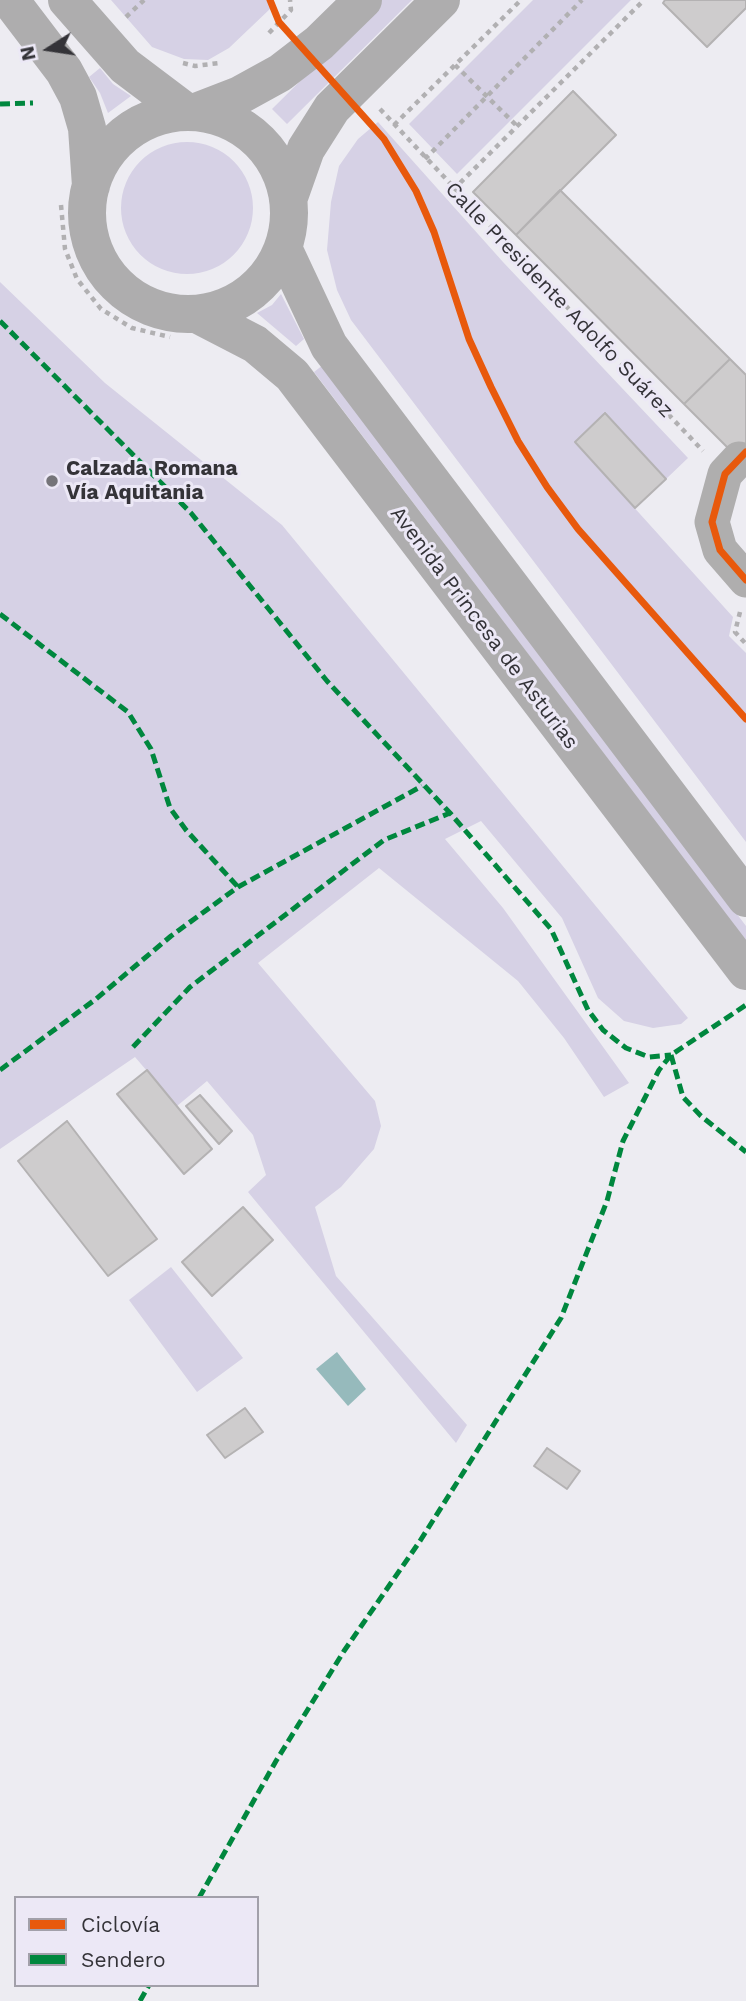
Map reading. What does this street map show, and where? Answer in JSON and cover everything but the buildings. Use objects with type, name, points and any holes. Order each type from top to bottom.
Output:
[{"type":"main road","points":[[10,0],[64,71],[78,97],[87,128],[77,190],[87,213],[91,241],[102,266],[120,288],[143,304],[169,313],[189,327],[234,304],[264,281],[283,248],[289,225],[288,200],[278,167],[258,140],[229,120],[191,112],[125,66],[67,0]]},
{"type":"main road","points":[[288,200],[306,149],[331,108],[442,0]]},
{"type":"main road","points":[[77,190],[126,133],[144,122],[191,112],[240,95],[280,73],[306,53],[355,3]]},
{"type":"main road","points":[[283,248],[329,346],[746,898]]},
{"type":"main road","name":"Avenida Princesa de Asturias","points":[[189,327],[255,344],[292,375],[746,971]]},
{"type":"street","points":[[733,478],[712,522],[720,550],[746,580]]},
{"type":"path","points":[[101,40],[144,0]]},
{"type":"path","points":[[260,43],[277,19],[290,10],[289,0]]},
{"type":"path","points":[[517,126],[455,65],[521,0]]},
{"type":"path","points":[[425,159],[582,0]]},
{"type":"path","points":[[453,190],[644,0]]},
{"type":"path","points":[[277,19],[306,53]]},
{"type":"path","points":[[171,61],[195,66],[220,63]]},
{"type":"path","points":[[77,190],[60,215],[65,249],[77,279],[101,309],[132,328],[189,327]]},
{"type":"shaded area","points":[[111,0],[270,0],[271,8],[229,48],[208,60],[184,59],[152,47]]},
{"type":"shaded area","points":[[382,0],[412,0],[287,124],[272,109]]},
{"type":"shaded area","points":[[533,0],[631,0],[457,174],[409,124]]},
{"type":"shaded area","points":[[100,68],[113,84],[131,96],[108,113],[100,93],[89,77]]},
{"type":"shaded area","points":[[378,122],[503,262],[688,458],[666,479],[605,413],[575,442],[733,617],[729,636],[746,653],[746,842],[351,320],[337,290],[327,250],[331,202],[339,166],[358,139]]},
{"type":"shaded area","points":[[187,142],[212,147],[234,161],[248,183],[253,208],[248,233],[234,255],[212,269],[187,274],[162,269],[140,255],[126,233],[121,208],[126,183],[140,161],[162,147]]},
{"type":"shaded area","points":[[0,282],[105,383],[282,525],[688,1018],[681,1024],[653,1028],[624,1021],[598,998],[562,918],[481,821],[445,839],[503,908],[629,1083],[604,1097],[564,1038],[518,981],[379,868],[258,963],[375,1101],[381,1126],[374,1149],[341,1187],[315,1207],[336,1276],[467,1425],[456,1443],[248,1192],[266,1175],[253,1135],[207,1081],[177,1106],[135,1057],[0,1149]]},
{"type":"shaded area","points":[[281,294],[304,339],[296,346],[257,313],[272,305]]},
{"type":"shaded area","points":[[323,365],[746,926],[746,941],[314,372]]},
{"type":"shaded area","points":[[171,1267],[243,1358],[197,1392],[129,1300]]},
{"type":"water","points":[[337,1352],[366,1389],[348,1406],[316,1369]]},
{"type":"marked path","points":[[0,104],[33,103]]},
{"type":"marked path","points":[[0,321],[191,513],[327,681],[450,813],[551,929],[588,1010],[603,1030],[626,1048],[649,1057],[671,1055]]},
{"type":"marked path","points":[[0,614],[128,712],[151,749],[170,808],[186,830],[238,887]]},
{"type":"marked path","points":[[0,1070],[96,999],[171,936],[238,887],[422,786]]},
{"type":"marked path","points":[[133,1047],[190,987],[384,840],[450,813]]},
{"type":"marked path","points":[[200,1896],[276,1761],[344,1651],[420,1541],[561,1318],[607,1201],[623,1141],[659,1070],[671,1055],[746,1005]]},
{"type":"marked path","points":[[671,1055],[683,1097],[701,1116],[746,1152]]},
{"type":"marked path","points":[[140,2001],[148,1987]]},
{"type":"cycle path","points":[[270,0],[279,22],[384,139],[416,191],[434,232],[469,339],[518,441],[547,487],[578,529],[746,719]]},
{"type":"cycle path","points":[[746,452],[725,474],[712,522],[720,550],[746,580]]},
{"type":"place","name":"Calzada Romana Vía Aquitania","points":[[52,481]]}]
